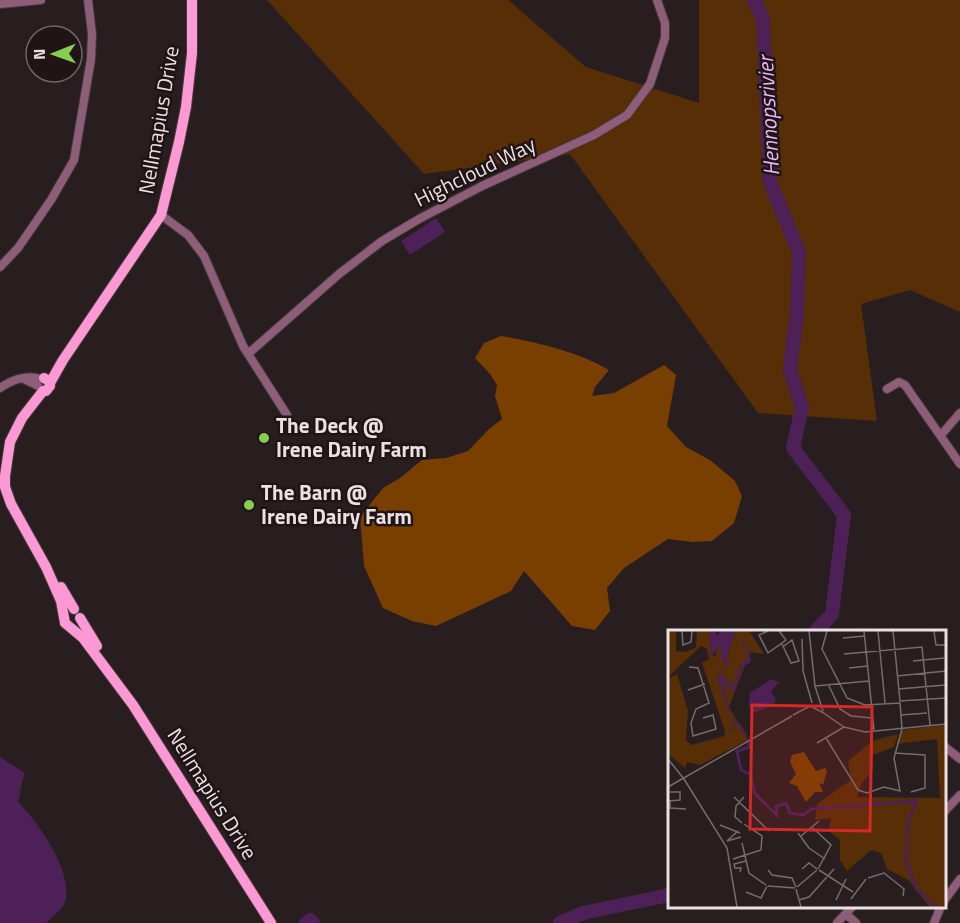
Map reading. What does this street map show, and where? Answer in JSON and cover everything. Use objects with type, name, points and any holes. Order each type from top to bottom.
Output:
[{"type":"main road","name":"Nellmapius Drive","points":[[119,686],[111,668],[73,613],[11,504],[5,481],[7,455],[10,442],[42,384],[63,360],[161,216],[186,107],[192,53],[192,0]]},
{"type":"main road","name":"Nellmapius Drive","points":[[73,613],[64,620],[94,652],[119,686],[271,923]]},
{"type":"street","points":[[0,4],[41,0]]},
{"type":"street","points":[[0,267],[18,248],[51,200],[74,160],[91,59],[92,28],[88,0]]},
{"type":"street","name":"Highcloud Way","points":[[249,353],[339,274],[382,241],[482,186],[594,135],[627,115],[650,84],[665,38],[665,23],[657,0]]},
{"type":"street","points":[[161,216],[188,235],[204,256],[243,346],[287,415]]},
{"type":"street","points":[[0,388],[21,377],[42,384]]},
{"type":"street","points":[[887,389],[899,382],[904,386],[960,464]]},
{"type":"street","points":[[941,435],[960,413]]},
{"type":"street","points":[[945,747],[960,759]]},
{"type":"street","points":[[945,811],[960,795]]},
{"type":"street","points":[[945,900],[960,879]]},
{"type":"street","points":[[837,923],[851,908]]},
{"type":"street","points":[[934,923],[940,908]]},
{"type":"street","points":[[846,914],[856,923]]},
{"type":"shaded area","points":[[267,0],[508,0],[586,67],[699,103],[699,0],[960,0],[960,312],[910,290],[861,304],[877,421],[758,413],[570,154],[424,174]]},
{"type":"shaded area","points":[[436,218],[445,232],[410,255],[401,241]]},
{"type":"shaded area","points":[[501,336],[557,348],[609,370],[595,387],[592,396],[614,393],[664,365],[676,375],[667,426],[686,447],[710,460],[735,481],[742,496],[734,523],[712,541],[693,542],[668,539],[624,568],[607,588],[610,611],[595,630],[572,626],[524,571],[511,591],[436,626],[412,621],[383,608],[364,566],[360,517],[383,488],[422,460],[446,458],[468,451],[502,419],[495,396],[497,385],[475,358],[484,343]]},
{"type":"shaded area","points":[[0,757],[25,773],[18,802],[52,848],[64,877],[66,890],[64,905],[46,923],[0,923]]},
{"type":"waterway","name":"Hennopsrivier","points":[[754,0],[763,19],[770,182],[799,252],[797,312],[790,370],[802,407],[793,448],[844,515],[832,614],[817,630]]},
{"type":"waterway","name":"Hennopsrivier","points":[[560,923],[583,913],[668,895]]},
{"type":"waterway","name":"Hennopsrivier","points":[[306,923],[310,920],[313,923]]},
{"type":"place","name":"The Deck @ Irene Dairy Farm","points":[[264,438]]},
{"type":"place","name":"The Barn @ Irene Dairy Farm","points":[[249,505]]}]
